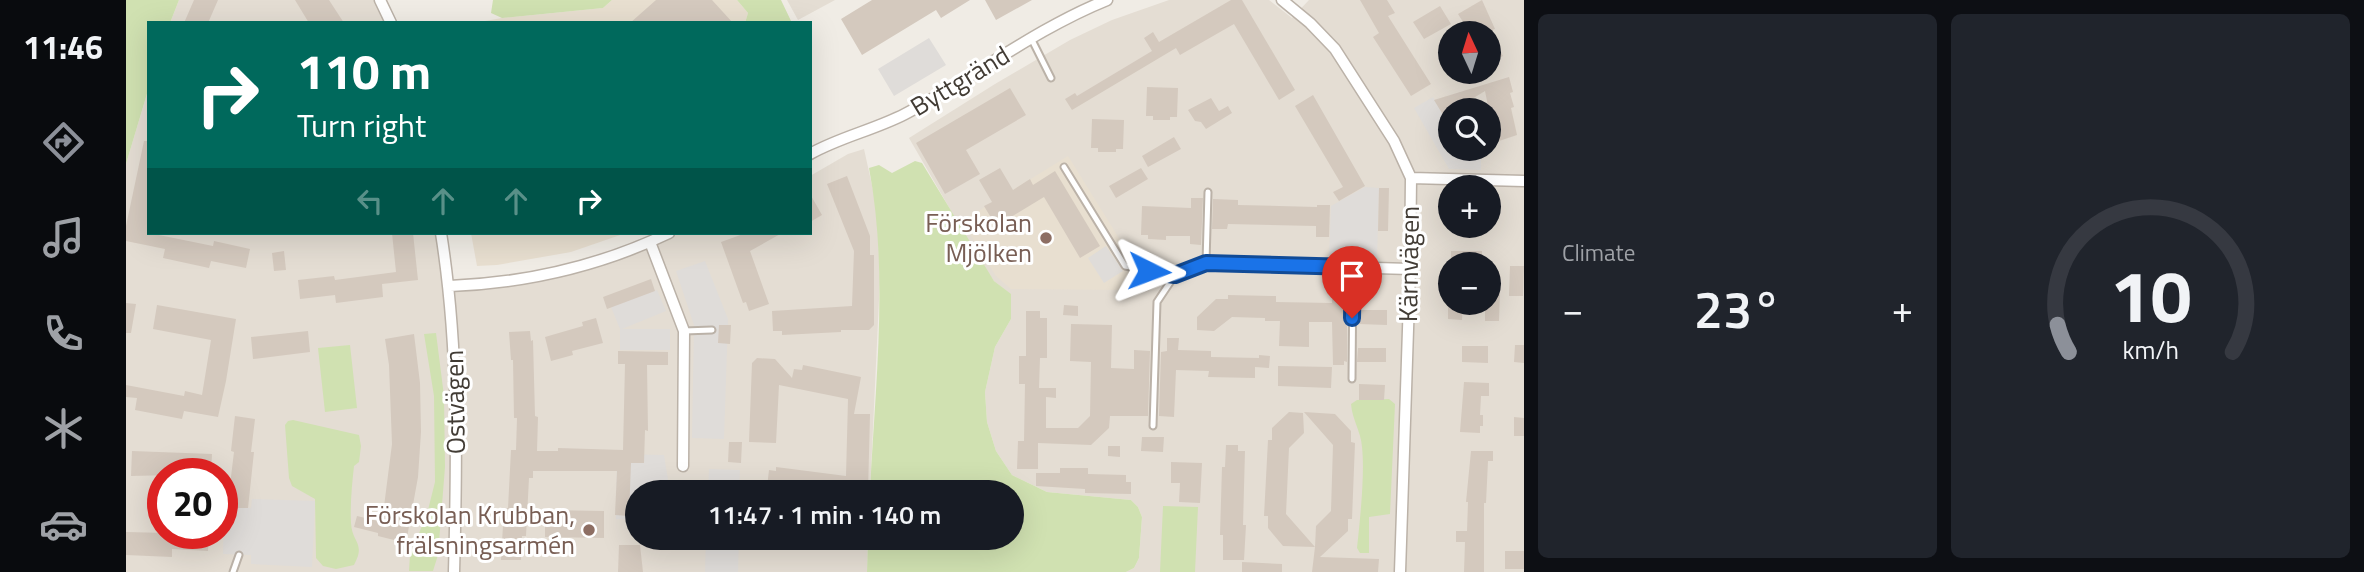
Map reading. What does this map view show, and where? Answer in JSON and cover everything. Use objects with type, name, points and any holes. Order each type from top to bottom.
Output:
[{"type":"street","points":[[380,0],[390,21]]},
{"type":"street","name":"Byttgränd","points":[[812,153],[905,114],[1075,13],[1107,0]]},
{"type":"street","name":"Kärnvägen","points":[[1282,0],[1310,23],[1335,49],[1394,141],[1411,178],[1401,572]]},
{"type":"street","points":[[1411,178],[1524,181]]},
{"type":"street","name":"Ostvägen","points":[[441,235],[450,286],[457,425],[454,572]]},
{"type":"street","points":[[450,286],[489,285],[554,274],[617,255],[664,235]]},
{"type":"street","points":[[650,242],[684,331],[683,466]]},
{"type":"street","points":[[1175,275],[1206,263],[1410,269]]},
{"type":"lane","points":[[1031,38],[1051,78]]},
{"type":"lane","points":[[1064,167],[1125,266],[1175,275],[1157,302],[1153,426]]},
{"type":"lane","points":[[1206,263],[1208,192]]},
{"type":"lane","points":[[1352,379],[1353,267]]},
{"type":"lane","points":[[684,331],[712,330]]},
{"type":"lane","points":[[233,572],[239,555]]},
{"type":"shaded area","points":[[179,0],[375,0],[385,21],[171,21]]},
{"type":"shaded area","points":[[612,0],[737,0],[748,13],[746,21],[485,21],[603,8]]},
{"type":"shaded area","points":[[787,0],[835,0],[798,20]]},
{"type":"shaded area","points":[[1169,0],[1269,0],[1292,18],[1309,0],[1524,0],[1524,572],[1126,572],[1134,568],[1139,558],[1142,517],[1131,500],[1047,492],[1012,475],[996,451],[987,422],[985,392],[995,347],[1011,319],[1011,295],[994,281],[980,261],[909,138],[1070,40],[1112,20]]},
{"type":"shaded area","points":[[929,38],[946,65],[894,96],[878,69]]},
{"type":"shaded area","points":[[147,94],[147,235],[442,235],[450,286],[554,274],[676,235],[812,235],[812,175],[848,154],[864,149],[877,208],[880,278],[871,480],[625,480],[625,550],[868,550],[867,572],[126,572],[126,164]]},
{"type":"shaded area","points":[[1433,97],[1438,106],[1438,150],[1414,108]]},
{"type":"shaded area","name":"Förskolan Mjölken","points":[[1068,156],[1130,256],[1128,290],[1011,289],[996,276],[962,221]]},
{"type":"shaded area","points":[[1444,161],[1481,161],[1481,170],[1449,169]]},
{"type":"shaded area","points":[[1365,187],[1379,188],[1377,259],[1329,257],[1331,206]]},
{"type":"shaded area","points":[[471,235],[620,235],[571,252],[477,266]]},
{"type":"shaded area","points":[[1106,246],[1123,271],[1104,283],[1088,258]]},
{"type":"shaded area","points":[[705,261],[728,319],[724,439],[692,438],[694,325],[676,271]]},
{"type":"shaded area","points":[[657,290],[666,311],[622,329],[670,329],[670,350],[620,350],[620,329],[611,307]]},
{"type":"shaded area","points":[[617,454],[664,455],[668,480],[625,480],[625,519],[616,519]]},
{"type":"shaded area","points":[[709,469],[740,470],[740,480],[709,480]]},
{"type":"shaded area","points":[[252,499],[315,501],[312,567],[251,564],[251,555],[223,554],[223,549],[238,549],[238,508],[251,508]]},
{"type":"shaded area","points":[[706,550],[739,550],[738,572],[705,572]]},
{"type":"green space","points":[[126,0],[179,0],[171,21],[147,21],[147,94],[126,164]]},
{"type":"green space","points":[[493,0],[612,0],[603,8],[502,18],[491,13]]},
{"type":"green space","points":[[737,0],[781,0],[791,21],[746,21],[748,13]]},
{"type":"green space","points":[[915,161],[922,163],[994,281],[1011,294],[1011,319],[995,347],[985,392],[987,422],[996,451],[1012,475],[1022,480],[871,480],[879,289],[875,208],[869,168],[879,165],[892,173]]},
{"type":"green space","points":[[436,333],[444,396],[445,467],[438,555],[433,571],[409,571],[410,555],[427,514],[435,482],[434,396],[424,334]]},
{"type":"green space","points":[[350,345],[357,408],[325,412],[318,348]]},
{"type":"green space","points":[[1389,399],[1395,404],[1390,514],[1369,517],[1369,553],[1360,553],[1357,548],[1363,458],[1351,404],[1357,400]]},
{"type":"green space","points":[[293,420],[359,435],[361,446],[359,462],[354,466],[351,502],[352,530],[359,547],[354,565],[336,569],[323,566],[316,558],[315,499],[292,486],[289,478],[285,425]]},
{"type":"green space","points":[[1024,481],[1047,492],[1131,500],[1142,517],[1139,558],[1134,568],[1126,572],[867,572],[868,550],[1024,550]]},
{"type":"green space","points":[[1163,506],[1198,507],[1195,572],[1160,572]]},
{"type":"building","points":[[194,0],[218,0],[209,21],[185,21]]},
{"type":"building","points":[[295,0],[329,0],[343,21],[308,21]]},
{"type":"building","points":[[656,0],[712,0],[731,21],[632,21]]},
{"type":"building","points":[[872,0],[970,0],[941,18],[936,10],[862,55],[841,19]]},
{"type":"building","points":[[985,0],[1032,0],[996,20]]},
{"type":"building","points":[[1231,0],[1242,0],[1295,90],[1279,100],[1234,24],[1180,55],[1176,48],[1072,110],[1065,99],[1075,93],[1077,96],[1152,51],[1144,38],[1153,32],[1159,42]]},
{"type":"building","points":[[1360,0],[1387,0],[1395,13],[1388,16],[1431,84],[1411,96],[1373,37],[1379,33]]},
{"type":"building","points":[[1482,0],[1491,21],[1462,21],[1458,14]]},
{"type":"building","points":[[1440,6],[1449,21],[1438,21],[1438,31],[1424,39],[1413,22]]},
{"type":"building","points":[[1509,77],[1514,107],[1511,108],[1517,135],[1501,140],[1501,98],[1486,98],[1485,91],[1474,98],[1441,98],[1486,84],[1502,84],[1502,79]]},
{"type":"building","points":[[1147,87],[1178,88],[1177,117],[1170,117],[1170,120],[1153,120],[1153,116],[1146,116]]},
{"type":"building","points":[[1010,88],[1026,115],[966,150],[980,174],[945,194],[916,143]]},
{"type":"building","points":[[1313,95],[1365,186],[1339,201],[1333,192],[1343,187],[1295,106]]},
{"type":"building","points":[[1211,98],[1219,111],[1228,106],[1232,113],[1206,129],[1201,122],[1195,121],[1188,110]]},
{"type":"building","points":[[1092,119],[1124,120],[1123,149],[1116,149],[1116,152],[1098,152],[1098,148],[1091,148]]},
{"type":"building","points":[[1174,137],[1181,149],[1148,167],[1142,156]]},
{"type":"building","points":[[144,141],[147,141],[147,235],[213,246],[214,241],[250,249],[246,268],[211,261],[209,268],[163,258],[165,249],[126,241],[126,226]]},
{"type":"building","points":[[1000,168],[1013,190],[1030,179],[1033,185],[1055,171],[1100,246],[1080,258],[1044,197],[996,226],[984,206],[992,202],[979,180]]},
{"type":"building","points":[[1141,168],[1148,179],[1116,198],[1109,186]]},
{"type":"building","points":[[847,176],[870,236],[870,255],[874,255],[874,325],[869,330],[782,335],[782,331],[773,331],[772,311],[852,306],[854,251],[827,184]]},
{"type":"building","points":[[1379,188],[1389,188],[1388,231],[1378,231]]},
{"type":"building","points":[[812,198],[822,215],[812,221]]},
{"type":"building","points":[[1191,198],[1203,198],[1201,245],[1190,244],[1190,236],[1166,236],[1166,240],[1148,239],[1148,235],[1141,235],[1142,206],[1191,208]]},
{"type":"building","points":[[1213,199],[1238,200],[1238,205],[1330,205],[1329,237],[1316,237],[1316,226],[1228,224],[1227,229],[1212,229]]},
{"type":"building","points":[[392,235],[413,235],[418,280],[382,284],[383,297],[336,303],[335,295],[300,299],[298,280],[334,276],[335,280],[396,272]]},
{"type":"building","points":[[740,235],[778,235],[750,251],[769,304],[749,311],[746,302],[743,303],[721,242]]},
{"type":"building","points":[[284,251],[286,270],[274,271],[272,253]]},
{"type":"building","points":[[1451,251],[1482,251],[1482,252]]},
{"type":"building","points":[[1510,266],[1524,266],[1523,296],[1509,296]]},
{"type":"building","points":[[651,279],[655,291],[607,309],[603,297]]},
{"type":"building","points":[[1228,295],[1276,296],[1276,302],[1332,303],[1332,299],[1347,299],[1347,362],[1344,361],[1344,365],[1333,365],[1332,322],[1309,322],[1309,347],[1279,346],[1280,321],[1265,321],[1265,318],[1232,317],[1214,331],[1197,330],[1197,317],[1216,299],[1228,299]]},
{"type":"building","points":[[126,303],[136,304],[131,333],[126,333]]},
{"type":"building","points":[[157,305],[236,319],[218,417],[184,411],[182,419],[135,410],[137,398],[126,397],[126,385],[184,396],[185,391],[202,395],[211,340],[153,329]]},
{"type":"building","points":[[1064,305],[1078,306],[1078,316],[1063,315]]},
{"type":"building","points":[[1358,310],[1387,310],[1387,325],[1358,324]]},
{"type":"building","points":[[1026,311],[1040,311],[1040,318],[1047,318],[1047,358],[1040,358],[1039,388],[1056,388],[1056,398],[1046,397],[1046,428],[1078,428],[1090,416],[1091,362],[1070,361],[1071,324],[1112,325],[1111,368],[1134,369],[1134,350],[1150,351],[1148,416],[1110,416],[1109,428],[1091,445],[1038,443],[1038,469],[1017,469],[1018,441],[1024,441],[1025,384],[1019,384],[1019,356],[1026,356]]},
{"type":"building","points":[[1448,315],[1462,315],[1462,320],[1448,319]]},
{"type":"building","points":[[1485,315],[1499,315],[1499,321],[1485,321]]},
{"type":"building","points":[[596,318],[603,343],[572,351],[573,355],[551,361],[545,337],[583,326],[582,322]]},
{"type":"building","points":[[719,325],[731,325],[730,344],[718,343]]},
{"type":"building","points":[[308,331],[310,352],[253,359],[251,337]]},
{"type":"building","points":[[530,331],[531,341],[533,340],[535,416],[538,417],[537,451],[558,451],[558,448],[623,450],[625,364],[618,364],[618,351],[668,352],[668,365],[647,365],[648,431],[645,430],[644,463],[631,463],[630,480],[625,480],[625,516],[615,515],[617,471],[533,471],[533,478],[529,478],[526,536],[522,536],[521,560],[501,560],[504,508],[508,508],[511,450],[516,450],[517,418],[514,418],[513,360],[509,332]]},
{"type":"building","points":[[414,334],[420,383],[421,432],[418,477],[406,543],[354,527],[357,516],[382,522],[392,444],[389,365],[385,339]]},
{"type":"building","points":[[1167,338],[1179,338],[1178,350],[1211,351],[1211,357],[1270,356],[1269,368],[1255,367],[1255,378],[1208,377],[1209,371],[1176,370],[1174,417],[1159,416],[1161,352],[1167,351]]},
{"type":"building","points":[[1515,345],[1524,345],[1524,363],[1514,362]]},
{"type":"building","points":[[1462,346],[1488,346],[1488,363],[1462,362]]},
{"type":"building","points":[[1358,348],[1386,348],[1386,362],[1357,362]]},
{"type":"building","points":[[757,358],[775,359],[792,378],[794,369],[802,370],[803,365],[861,377],[854,414],[870,414],[868,480],[768,480],[769,470],[776,471],[776,467],[846,476],[848,399],[779,385],[776,443],[749,442],[752,363]]},
{"type":"building","points":[[1278,366],[1332,367],[1331,388],[1278,386]]},
{"type":"building","points":[[1464,382],[1489,383],[1489,396],[1481,396],[1480,415],[1483,415],[1483,426],[1480,426],[1480,433],[1460,432]]},
{"type":"building","points":[[1359,384],[1385,385],[1384,400],[1359,400]]},
{"type":"building","points":[[1289,412],[1303,413],[1304,433],[1289,448],[1286,514],[1315,547],[1283,546],[1268,528],[1268,516],[1264,516],[1268,440],[1272,440],[1272,428]]},
{"type":"building","points":[[1304,412],[1335,414],[1351,431],[1351,442],[1355,443],[1352,519],[1348,519],[1348,531],[1320,557],[1379,559],[1378,572],[1312,572],[1316,526],[1331,511],[1333,445]]},
{"type":"building","points":[[235,416],[255,419],[248,508],[238,508],[238,458],[233,458],[234,452],[231,451]]},
{"type":"building","points":[[1514,417],[1524,418],[1524,436],[1514,436]]},
{"type":"building","points":[[1142,437],[1164,437],[1163,452],[1141,451]]},
{"type":"building","points":[[729,442],[742,442],[741,463],[728,462]]},
{"type":"building","points":[[1226,445],[1238,445],[1238,451],[1245,451],[1244,560],[1223,560],[1223,535],[1220,535],[1222,467],[1225,467]]},
{"type":"building","points":[[1108,446],[1120,446],[1120,457],[1108,456]]},
{"type":"building","points":[[132,451],[212,454],[212,458],[147,458],[147,476],[131,476]]},
{"type":"building","points":[[1471,451],[1493,451],[1493,461],[1488,461],[1484,503],[1484,572],[1464,572],[1465,542],[1456,542],[1456,531],[1467,531],[1466,502]]},
{"type":"building","points":[[1171,462],[1202,463],[1200,503],[1179,502],[1180,483],[1171,483]]},
{"type":"building","points":[[1060,468],[1088,468],[1088,474],[1126,475],[1126,482],[1131,482],[1131,494],[1085,493],[1085,489],[1036,486],[1036,473],[1060,473]]},
{"type":"building","points":[[545,510],[604,511],[604,538],[545,537]]},
{"type":"building","points":[[126,532],[147,533],[147,549],[172,549],[172,557],[126,555]]},
{"type":"building","points":[[619,545],[625,545],[625,550],[641,550],[643,572],[618,572]]},
{"type":"building","points":[[172,549],[208,549],[208,551]]},
{"type":"building","points":[[1505,551],[1524,551],[1524,569],[1505,569]]},
{"type":"building","points":[[1242,562],[1282,564],[1282,572],[1242,572]]},
{"type":"place","name":"Förskolan Mjölken","points":[[1046,238]]},
{"type":"place","name":"Förskolan Krubban, frälsningsarmén","points":[[589,530]]},
{"type":"route","points":[[1149,271],[1175,275],[1206,263],[1353,267],[1352,318]]}]
